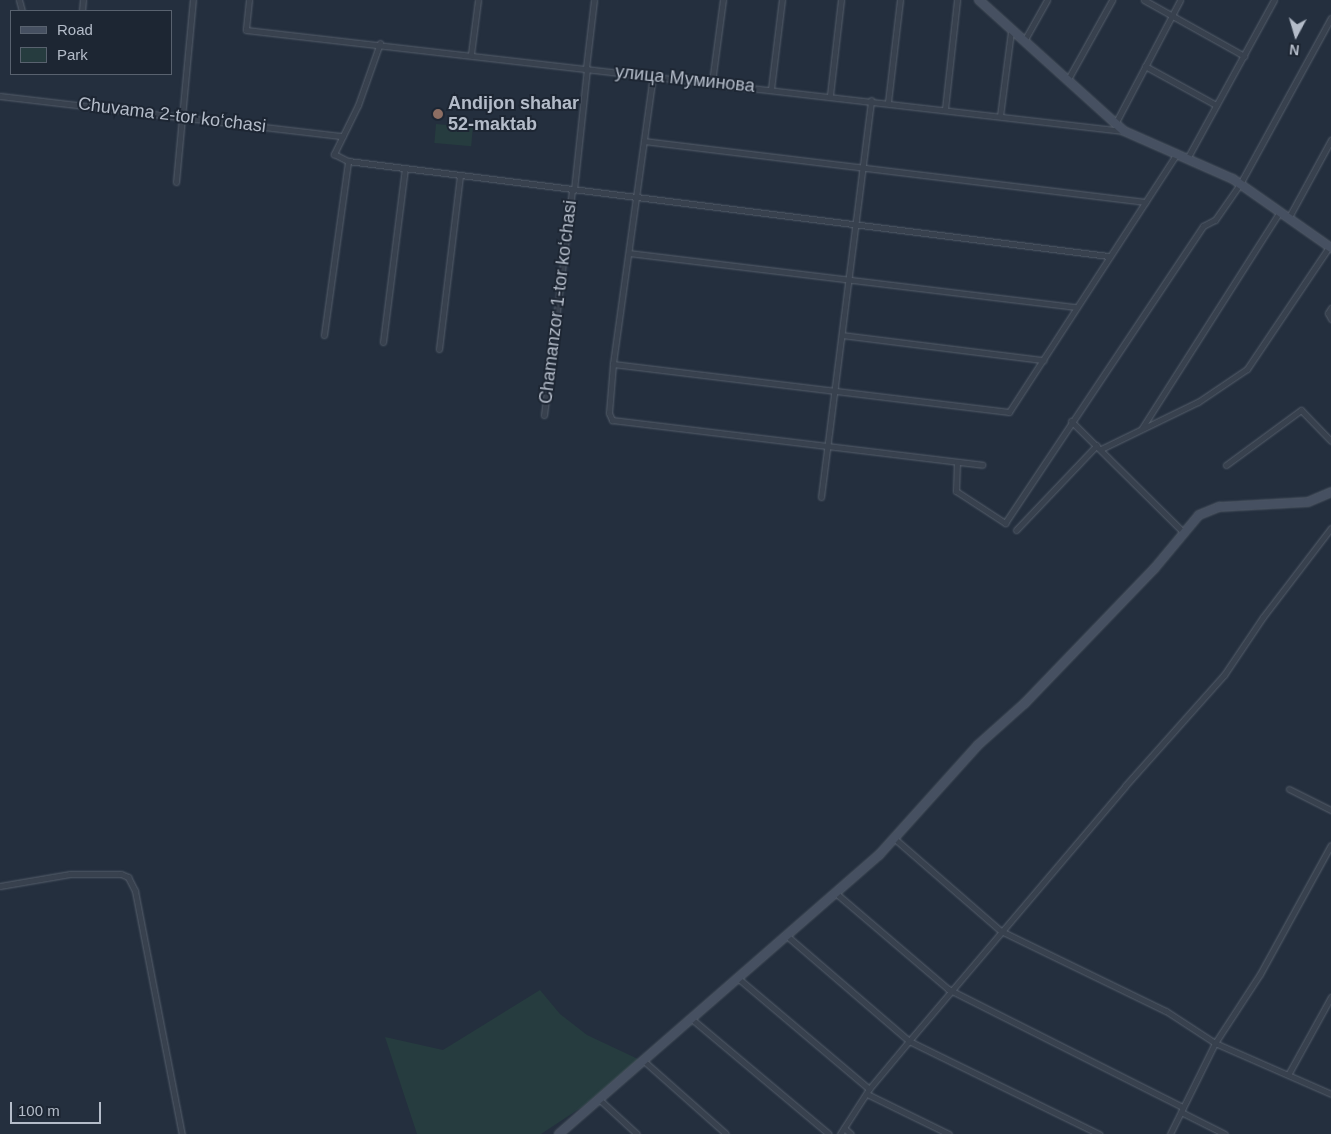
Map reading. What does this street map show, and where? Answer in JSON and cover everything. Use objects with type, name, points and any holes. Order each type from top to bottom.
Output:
[{"type":"street","points":[[176,182],[193,0]]},
{"type":"street","name":"улица Муминова","points":[[249,0],[246,30],[380,43],[586,69],[830,95],[1124,131]]},
{"type":"street","points":[[471,54],[478,0]]},
{"type":"street","name":"Chamanzor 1-tor koʻchasi","points":[[544,415],[573,190],[594,0]]},
{"type":"street","points":[[712,82],[723,0]]},
{"type":"street","points":[[771,89],[782,0]]},
{"type":"street","points":[[830,95],[841,0]]},
{"type":"street","points":[[888,102],[900,0]]},
{"type":"street","points":[[945,109],[957,0]]},
{"type":"street","points":[[1024,41],[1046,0]]},
{"type":"street","points":[[1067,81],[1112,0]]},
{"type":"street","points":[[1144,0],[1244,56]]},
{"type":"street","points":[[1116,124],[1180,0]]},
{"type":"street","points":[[1188,157],[1274,0]]},
{"type":"street","points":[[981,1],[1124,131],[1188,157],[1240,184],[1330,247],[1247,369],[1198,402],[1141,430],[1099,447],[1016,530]]},
{"type":"street","points":[[957,462],[956,491],[1005,523],[1071,421],[1203,226],[1216,220],[1240,184],[1331,18]]},
{"type":"street","points":[[1000,116],[1012,31]]},
{"type":"street","points":[[380,43],[358,105],[334,154],[348,161],[1109,256]]},
{"type":"street","points":[[1145,66],[1216,105]]},
{"type":"street","points":[[653,75],[613,364],[608,414],[612,420],[827,448],[982,465]]},
{"type":"street","name":"Chuvama 2-tor koʻchasi","points":[[0,96],[343,136]]},
{"type":"street","points":[[821,497],[871,100]]},
{"type":"street","points":[[1289,217],[1331,140]]},
{"type":"street","points":[[644,141],[1145,202]]},
{"type":"street","points":[[613,364],[834,393],[1009,412],[1177,152]]},
{"type":"street","points":[[324,335],[348,161]]},
{"type":"street","points":[[383,342],[405,169]]},
{"type":"street","points":[[439,349],[460,176]]},
{"type":"street","points":[[1141,430],[1280,211]]},
{"type":"street","points":[[629,253],[1076,307]]},
{"type":"street","points":[[1331,308],[1328,313],[1331,320]]},
{"type":"street","points":[[842,335],[1042,360]]},
{"type":"street","points":[[1226,465],[1301,410],[1331,441]]},
{"type":"street","points":[[1071,421],[1182,532]]},
{"type":"street","points":[[559,1134],[645,1062],[787,936],[838,895],[894,839],[972,752],[1026,703],[1154,569],[1182,532],[1199,514],[1211,509],[1289,505],[1308,502],[1331,492]]},
{"type":"street","points":[[840,1134],[868,1092],[1001,931],[1224,675],[1263,617],[1331,528]]},
{"type":"street","points":[[1289,789],[1331,810]]},
{"type":"street","points":[[894,839],[1001,931],[1166,1011],[1215,1043],[1289,1073],[1331,1094]]},
{"type":"street","points":[[1170,1134],[1215,1043],[1260,974],[1331,845]]},
{"type":"street","points":[[0,886],[70,874],[128,877],[135,891],[182,1134]]},
{"type":"street","points":[[838,895],[952,990],[1182,1109],[1225,1134]]},
{"type":"street","points":[[787,936],[909,1041],[1099,1134]]},
{"type":"street","points":[[739,979],[868,1092],[949,1134]]},
{"type":"street","points":[[1289,1073],[1331,997]]},
{"type":"street","points":[[693,1020],[830,1134]]},
{"type":"street","points":[[645,1062],[726,1134]]},
{"type":"street","points":[[600,1100],[637,1134]]},
{"type":"street","points":[[844,1128],[851,1134]]},
{"type":"green space","points":[[436,124],[473,127],[471,146],[434,143]]},
{"type":"green space","points":[[540,990],[560,1014],[587,1035],[638,1059],[582,1107],[541,1134],[417,1134],[385,1037],[443,1050]]},
{"type":"place","name":"Andijon shahar 52-maktab","points":[[438,114]]}]
